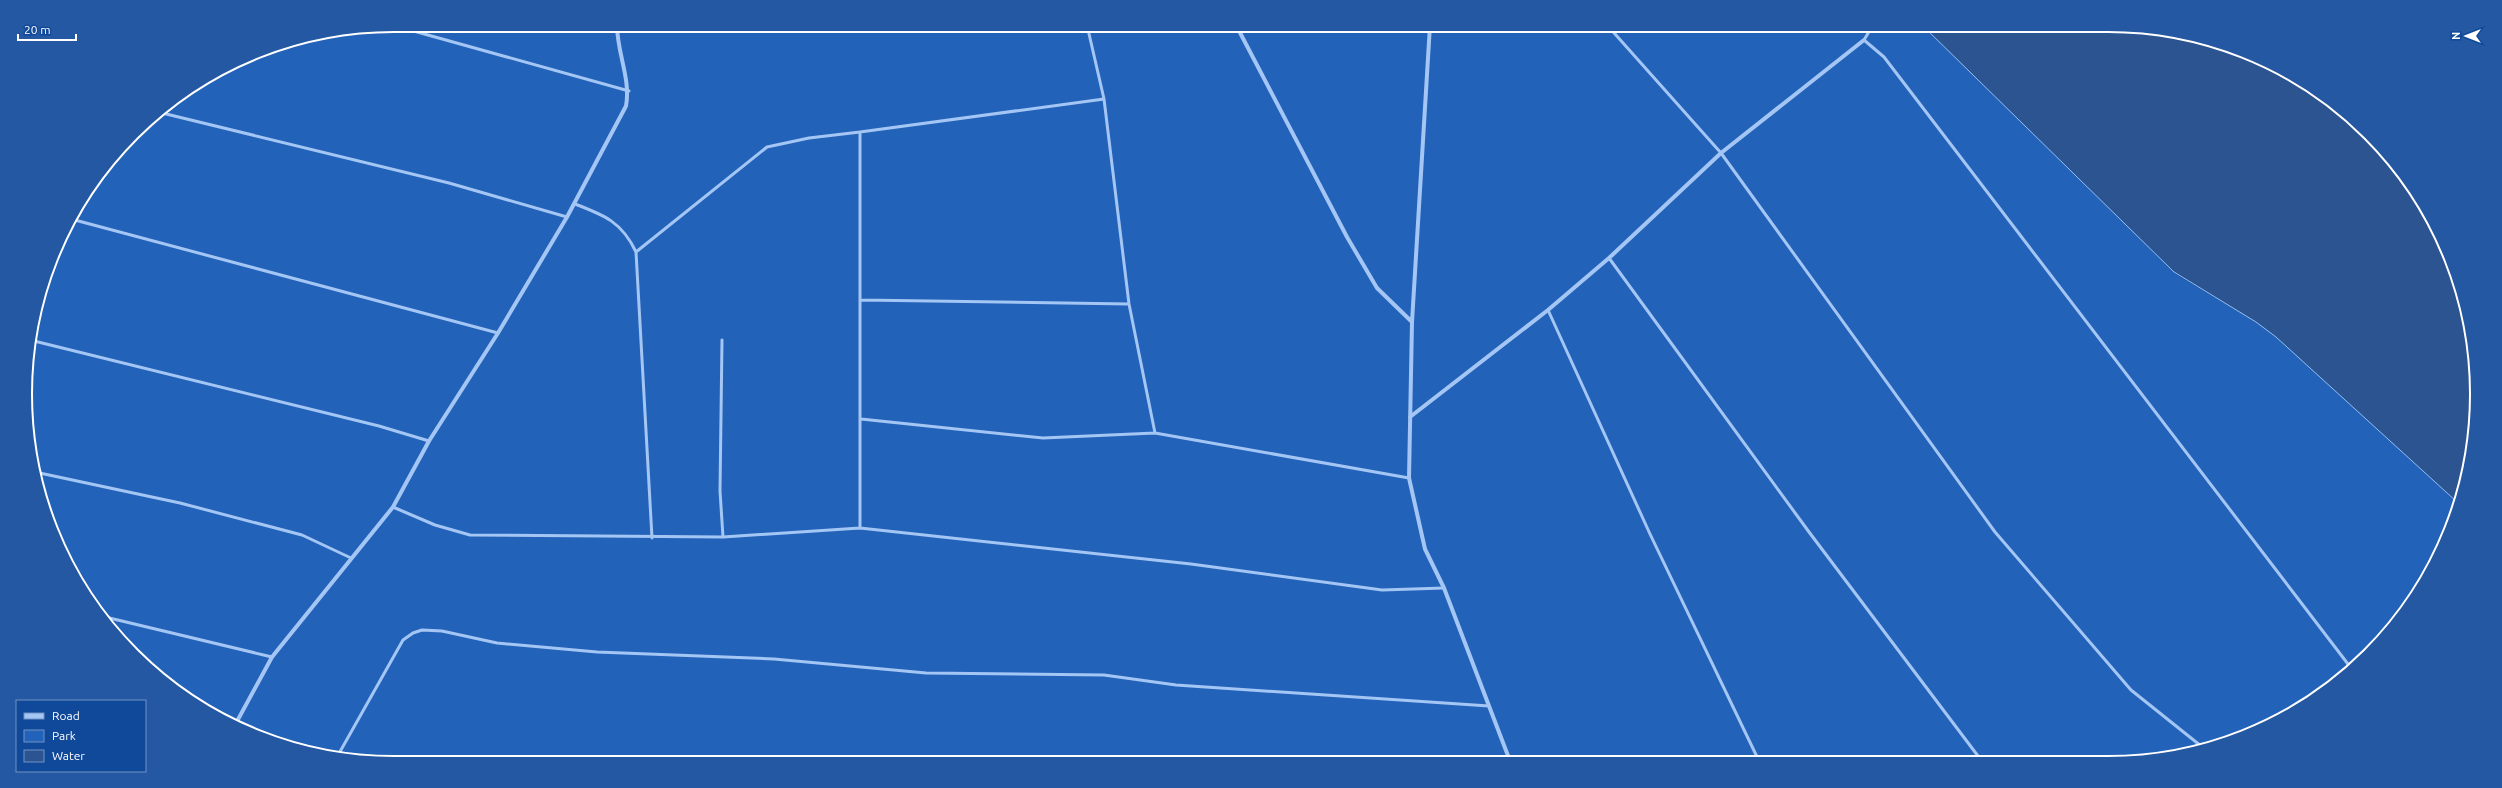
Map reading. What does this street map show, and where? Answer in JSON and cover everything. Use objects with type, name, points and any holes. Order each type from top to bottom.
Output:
[{"type":"street","points":[[237,720],[272,657],[393,507],[429,440],[498,333],[568,217],[626,106],[629,91],[619,52],[618,32]]},
{"type":"street","points":[[1240,32],[1347,237],[1377,288],[1412,322]]},
{"type":"street","points":[[1430,32],[1412,322],[1408,454],[1409,478],[1425,549],[1444,588],[1508,756]]},
{"type":"street","points":[[1410,417],[1548,310],[1609,258],[1721,153],[1864,40]]},
{"type":"lane","points":[[417,32],[629,91]]},
{"type":"lane","points":[[1089,32],[1104,99],[1129,304],[1155,433]]},
{"type":"lane","points":[[1613,32],[1721,153],[1995,532],[2132,690],[2199,745]]},
{"type":"lane","points":[[1869,32],[1864,40],[1884,56],[2348,665]]},
{"type":"lane","points":[[636,252],[767,147],[809,138],[1104,99]]},
{"type":"lane","points":[[165,114],[449,183],[568,217]]},
{"type":"lane","points":[[860,132],[860,528]]},
{"type":"lane","points":[[575,204],[616,222],[630,237],[636,252],[652,538]]},
{"type":"lane","points":[[76,220],[498,333]]},
{"type":"lane","points":[[1609,258],[1809,532],[1978,756]]},
{"type":"lane","points":[[861,300],[1129,304]]},
{"type":"lane","points":[[1548,310],[1650,534],[1757,756]]},
{"type":"lane","points":[[722,340],[720,491],[723,537]]},
{"type":"lane","points":[[36,341],[379,426],[429,440]]},
{"type":"lane","points":[[861,419],[1043,438],[1155,433],[1409,478]]},
{"type":"lane","points":[[41,473],[180,503],[302,535],[351,558]]},
{"type":"lane","points":[[393,507],[435,525],[470,535],[652,538],[723,537],[860,528],[1191,564],[1382,590],[1444,588]]},
{"type":"lane","points":[[110,618],[272,657]]},
{"type":"lane","points":[[340,752],[403,640],[412,633],[422,630],[442,632],[498,643],[597,652],[774,659],[926,673],[1104,675],[1176,684],[1489,706]]},
{"type":"green space","points":[[394,32],[1929,32],[2177,275],[2256,322],[2276,337],[2454,500],[2442,533],[2422,575],[2409,595],[2380,633],[2347,666],[2309,695],[2268,719],[2224,737],[2202,744],[2155,753],[2108,756],[394,756],[347,753],[323,749],[278,737],[234,719],[213,708],[193,695],[155,666],[122,633],[93,595],[80,575],[69,554],[51,510],[44,488],[35,441],[32,394],[35,347],[39,323],[44,300],[60,255],[80,213],[93,193],[122,155],[138,138],[155,122],[193,93],[213,80],[255,60],[300,44],[323,39],[347,35]]},
{"type":"water","points":[[1929,32],[2108,32],[2155,35],[2179,39],[2224,51],[2268,69],[2309,93],[2347,122],[2380,155],[2409,193],[2422,213],[2442,255],[2458,300],[2467,347],[2470,394],[2467,441],[2454,500],[2276,337],[2256,322],[2174,272]]}]
